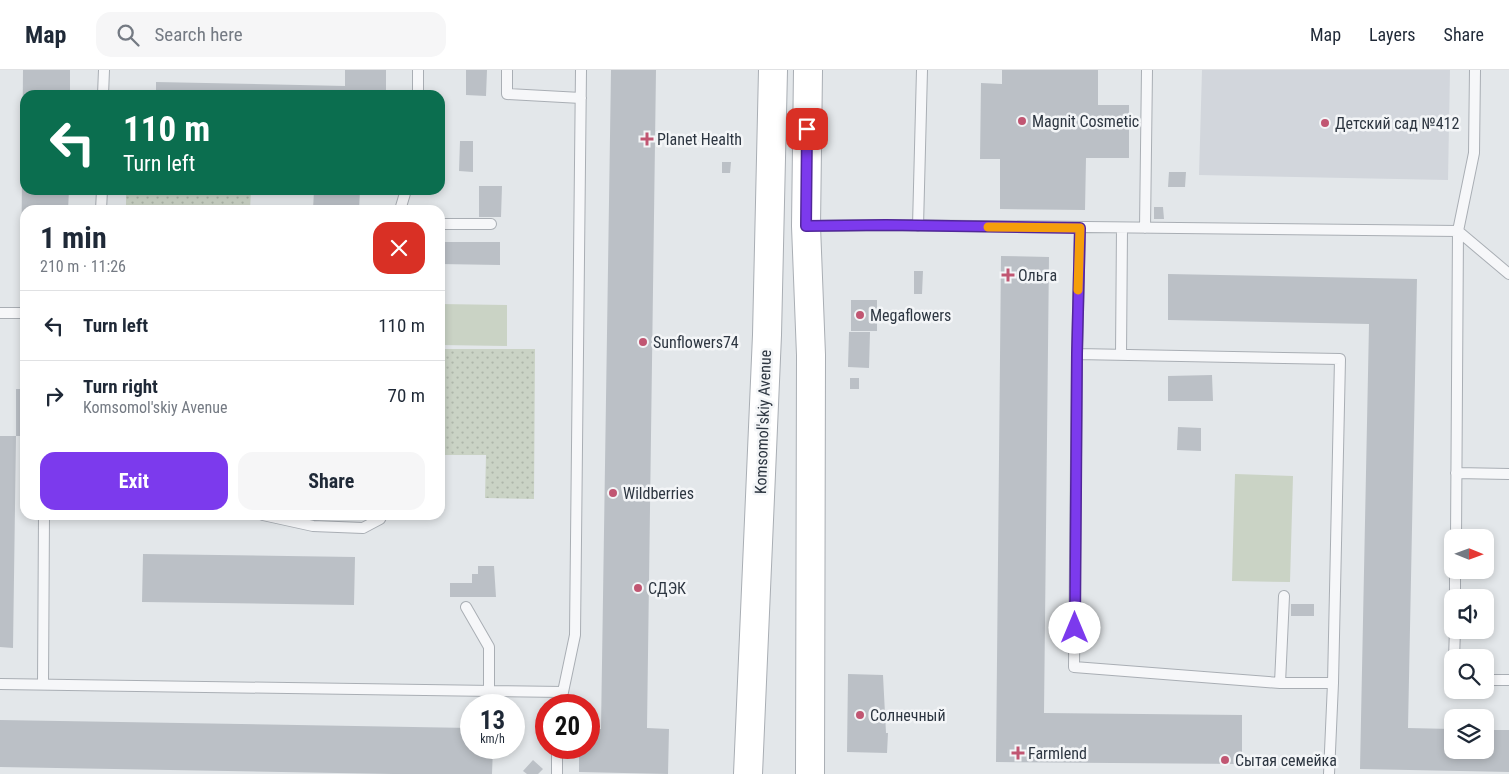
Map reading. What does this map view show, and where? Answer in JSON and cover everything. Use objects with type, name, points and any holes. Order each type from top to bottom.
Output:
[{"type":"main road","name":"Komsomol'skiy Avenue","points":[[748,774],[767,335],[773,70]]},
{"type":"main road","points":[[808,70],[806,226],[811,355],[810,774]]},
{"type":"main road","points":[[767,335],[775,326],[781,324],[787,325],[792,330],[794,340],[794,378],[810,413]]},
{"type":"lane","points":[[103,90],[104,70]]},
{"type":"lane","points":[[418,70],[418,90]]},
{"type":"lane","points":[[508,70],[507,94],[581,98]]},
{"type":"lane","points":[[0,684],[563,692],[575,635],[581,70]]},
{"type":"lane","points":[[918,226],[922,70]]},
{"type":"lane","points":[[1145,228],[1147,70]]},
{"type":"lane","points":[[1456,529],[1458,231],[1474,153],[1475,70]]},
{"type":"lane","points":[[445,224],[490,224]]},
{"type":"lane","points":[[806,226],[1458,231],[1509,274]]},
{"type":"lane","points":[[1080,228],[1074,667],[1280,683],[1333,683]]},
{"type":"lane","points":[[1121,355],[1122,228]]},
{"type":"lane","points":[[0,313],[20,313]]},
{"type":"lane","points":[[1077,354],[1340,359],[1333,683],[1329,774]]},
{"type":"lane","points":[[1456,473],[1509,474]]},
{"type":"lane","points":[[43,684],[44,520]]},
{"type":"lane","points":[[286,520],[313,526],[363,528],[378,520]]},
{"type":"lane","points":[[1280,683],[1284,596]]},
{"type":"lane","points":[[466,607],[489,647],[489,691]]},
{"type":"lane","points":[[1494,680],[1509,680]]},
{"type":"lane","points":[[557,759],[557,774]]},
{"type":"shaded area","name":"Детский сад №412","points":[[1202,70],[1450,70],[1448,180],[1199,175]]},
{"type":"green space","points":[[126,195],[251,195],[250,205],[126,205]]},
{"type":"green space","points":[[445,304],[507,305],[507,346],[445,345]]},
{"type":"green space","points":[[445,349],[535,349],[534,499],[485,498],[486,455],[445,455]]},
{"type":"green space","points":[[1235,474],[1293,476],[1290,582],[1232,581]]},
{"type":"building","points":[[23,70],[70,70],[70,90],[23,90]]},
{"type":"building","points":[[345,70],[386,70],[386,90],[156,90],[156,82],[345,86]]},
{"type":"building","points":[[466,70],[487,70],[486,96],[466,95]]},
{"type":"building","points":[[611,70],[656,70],[647,728],[669,729],[668,774],[579,772],[579,759],[600,759]]},
{"type":"building","points":[[1002,70],[1098,70],[1098,105],[1129,105],[1129,158],[1086,158],[1085,210],[1000,209],[1000,159],[980,159],[981,83],[1002,84]]},
{"type":"building","points":[[460,141],[473,141],[473,172],[459,171]]},
{"type":"building","points":[[722,162],[731,162],[730,173],[722,173]]},
{"type":"building","points":[[1169,172],[1186,172],[1185,187],[1168,187]]},
{"type":"building","points":[[479,186],[502,186],[501,217],[479,217]]},
{"type":"building","points":[[22,195],[69,195],[68,205],[22,205]]},
{"type":"building","points":[[314,195],[360,195],[359,205],[313,205]]},
{"type":"building","points":[[1154,207],[1163,207],[1164,219],[1154,219]]},
{"type":"building","points":[[445,242],[500,242],[500,265],[445,264]]},
{"type":"building","points":[[1001,256],[1049,257],[1044,713],[1242,715],[1242,764],[996,762]]},
{"type":"building","points":[[914,271],[923,271],[922,294],[914,294]]},
{"type":"building","points":[[1168,274],[1417,279],[1408,728],[1444,729],[1444,759],[1494,759],[1494,730],[1509,730],[1509,772],[1360,769],[1369,324],[1168,320]]},
{"type":"building","points":[[851,300],[877,300],[877,331],[851,331]]},
{"type":"building","points":[[849,332],[870,332],[869,368],[848,367]]},
{"type":"building","points":[[1212,375],[1213,401],[1168,401],[1168,376]]},
{"type":"building","points":[[850,378],[859,378],[859,389],[850,389]]},
{"type":"building","points":[[16,389],[20,389],[20,436],[16,436]]},
{"type":"building","points":[[1178,427],[1201,428],[1201,451],[1177,450]]},
{"type":"building","points":[[0,436],[16,436],[13,648],[0,647]]},
{"type":"building","points":[[143,554],[355,557],[354,605],[142,602]]},
{"type":"building","points":[[478,566],[494,566],[496,597],[450,597],[450,583],[472,583],[472,574],[478,574]]},
{"type":"building","points":[[1291,604],[1314,604],[1314,616],[1291,616]]},
{"type":"building","points":[[848,674],[883,675],[886,733],[888,733],[887,753],[847,752]]},
{"type":"building","points":[[0,720],[460,728],[460,759],[493,759],[492,774],[0,767]]},
{"type":"building","points":[[533,760],[543,769],[538,774],[527,774],[523,771]]},
{"type":"slow traffic","points":[[988,227],[1080,228],[1078,290]]},
{"type":"place","name":"Magnit Cosmetic","points":[[1022,121]]},
{"type":"place","name":"Детский сад №412","points":[[1325,123]]},
{"type":"place","name":"Planet Health","points":[[647,139]]},
{"type":"place","name":"Ольга","points":[[1008,275]]},
{"type":"place","name":"Megaflowers","points":[[860,315]]},
{"type":"place","name":"Sunflowers74","points":[[643,342]]},
{"type":"place","name":"Wildberries","points":[[613,493]]},
{"type":"place","name":"СДЭК","points":[[638,588]]},
{"type":"place","name":"Солнечный","points":[[860,715]]},
{"type":"place","name":"Farmlend","points":[[1018,753]]},
{"type":"place","name":"Сытая семейка","points":[[1225,760]]},
{"type":"route","points":[[807,129],[806,226],[886,225],[1080,228],[1075,628]]}]
